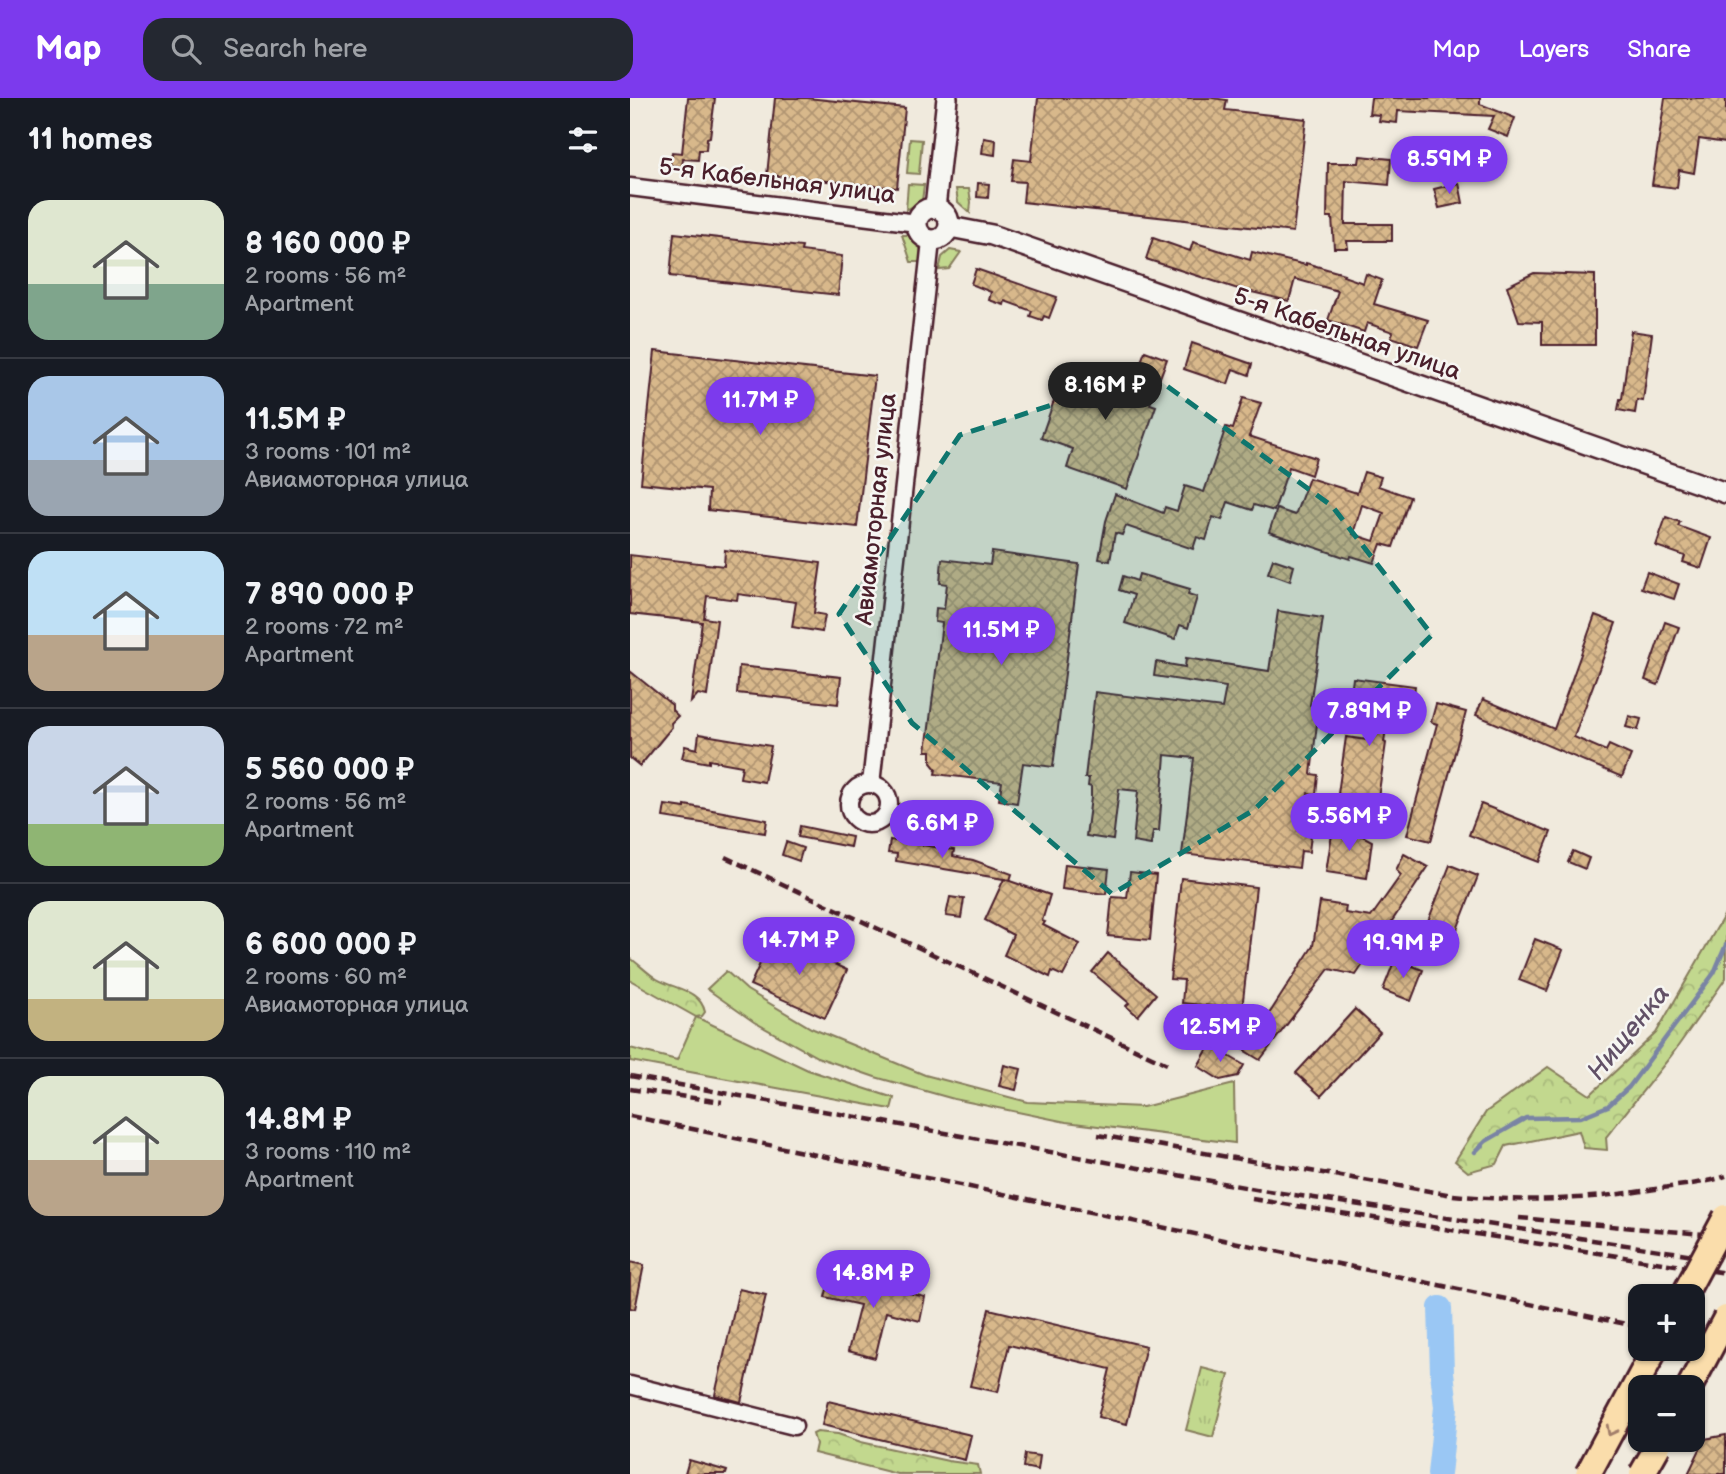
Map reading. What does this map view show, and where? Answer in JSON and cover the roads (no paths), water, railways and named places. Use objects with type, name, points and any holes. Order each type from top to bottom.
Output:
[{"type":"main road","points":[[1690,1284],[1726,1217]]},
{"type":"main road","points":[[1696,1375],[1726,1318]]},
{"type":"main road","points":[[1588,1474],[1649,1361]]},
{"type":"main road","points":[[1645,1474],[1655,1452]]},
{"type":"street","points":[[935,208],[947,98]]},
{"type":"street","name":"5-я Кабельная улица","points":[[630,187],[917,223]]},
{"type":"street","points":[[935,208],[948,216],[950,227],[945,236],[931,241],[922,236],[917,223],[921,213],[935,208]]},
{"type":"street","name":"5-я Кабельная улица","points":[[950,227],[992,235],[1726,493]]},
{"type":"street","name":"Авиамоторная улица","points":[[871,783],[931,241]]},
{"type":"street","points":[[630,1385],[794,1426]]},
{"type":"waterway","name":"Нищенка","points":[[1475,1152],[1486,1141],[1526,1118],[1581,1117],[1608,1106],[1629,1087],[1714,973],[1726,945]]},
{"type":"waterway","name":"Нищенка","points":[[1439,1474],[1446,1407],[1440,1308]]},
{"type":"railway","points":[[725,857],[1167,1064]]},
{"type":"railway","points":[[630,1076],[1261,1190],[1726,1260]]},
{"type":"railway","points":[[630,1089],[722,1102]]},
{"type":"railway","points":[[630,1116],[1628,1324]]},
{"type":"railway","points":[[1098,1135],[1453,1195],[1480,1197],[1583,1198],[1687,1185],[1726,1176]]},
{"type":"railway","points":[[1252,1199],[1726,1273]]},
{"type":"railway","points":[[1519,1218],[1726,1236]]},
{"type":"railway","points":[[1705,1340],[1726,1344]]}]
